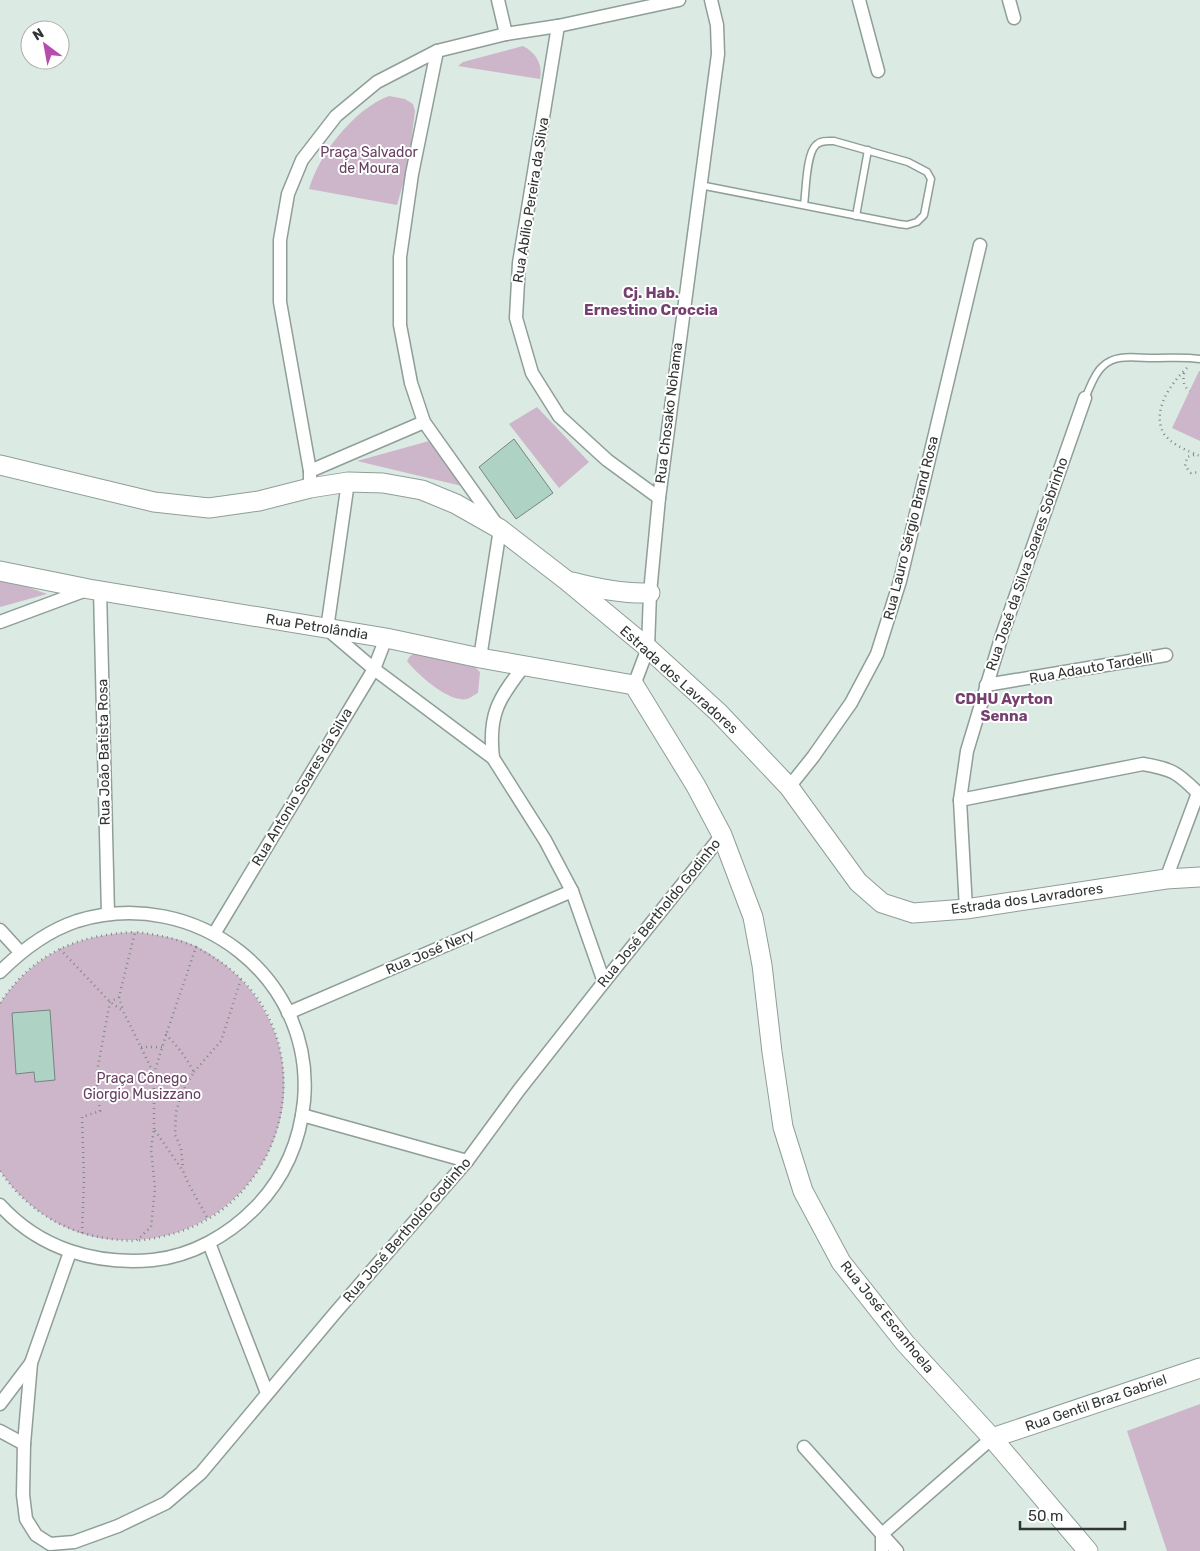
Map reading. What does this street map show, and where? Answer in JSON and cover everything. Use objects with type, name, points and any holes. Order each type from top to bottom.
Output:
[{"type":"street","points":[[498,0],[506,34]]},
{"type":"street","points":[[424,422],[310,480],[280,302],[280,240],[288,194],[302,160],[336,116],[377,82],[437,51],[506,34],[558,26],[679,0]]},
{"type":"street","name":"Rua Chosako Nohama","points":[[634,685],[648,648],[650,593],[659,498],[718,54],[717,25],[711,0]]},
{"type":"street","points":[[859,0],[878,70]]},
{"type":"street","points":[[1009,0],[1014,18]]},
{"type":"street","name":"Rua Abílio Pereira da Silva","points":[[558,26],[519,263],[516,318],[532,373],[559,416],[607,460],[659,498]]},
{"type":"street","points":[[437,51],[412,174],[400,257],[400,325],[411,383],[424,422],[500,529],[480,658]]},
{"type":"street","name":"Rua Lauro Sérgio Brand Rosa","points":[[789,787],[851,703],[877,654],[900,581],[980,245]]},
{"type":"street","name":"Rua José da Silva Soares Sobrinho","points":[[966,910],[960,800],[967,751],[986,685],[1085,398]]},
{"type":"street","name":"Estrada dos Lavradores","points":[[0,465],[154,502],[209,508],[259,501],[310,480],[384,483],[422,490],[456,504],[500,529],[566,580],[648,648],[719,713],[789,787],[858,882],[882,903],[912,913],[966,910],[1166,879],[1200,877]]},
{"type":"street","points":[[348,482],[327,629],[374,669],[493,758],[545,840],[572,891],[604,982]]},
{"type":"street","name":"Rua Petrolândia","points":[[0,571],[386,638],[480,658],[634,685]]},
{"type":"street","points":[[566,580],[599,589],[629,594],[650,593]]},
{"type":"street","points":[[0,622],[95,589]]},
{"type":"street","name":"Rua João Batista Rosa","points":[[95,589],[108,914]]},
{"type":"street","name":"Rua Antonio Soares da Silva","points":[[214,934],[374,669],[386,638]]},
{"type":"street","name":"Rua Adauto Tardelli","points":[[986,685],[1166,655]]},
{"type":"street","points":[[493,758],[490,736],[493,716],[511,682],[524,666]]},
{"type":"street","name":"Rua José Escanhoela","points":[[634,685],[696,786],[722,835],[753,917],[762,965],[783,1127],[803,1191],[841,1262],[905,1343],[992,1438],[1088,1551]]},
{"type":"street","points":[[960,800],[1143,764],[1166,768],[1182,777],[1198,793],[1166,879]]},
{"type":"street","name":"Rua José Bertholdo Godinho","points":[[24,1444],[23,1495],[26,1519],[36,1535],[50,1544],[74,1542],[118,1526],[166,1503],[201,1473],[467,1162],[519,1090],[722,835]]},
{"type":"street","name":"Rua José Nery","points":[[288,1013],[572,891]]},
{"type":"street","points":[[0,972],[20,952],[47,934],[76,922],[108,914],[135,913],[163,916],[189,923],[214,934],[233,946],[265,976],[278,994],[298,1037],[305,1089],[297,1138],[289,1160],[268,1193],[247,1216],[229,1231],[209,1243],[187,1252],[158,1259],[128,1262],[99,1259],[70,1252],[45,1240],[22,1225],[0,1205]]},
{"type":"street","points":[[0,930],[20,952]]},
{"type":"street","points":[[302,1115],[467,1162]]},
{"type":"street","points":[[209,1243],[267,1394]]},
{"type":"street","points":[[0,1431],[24,1444],[31,1363],[70,1252]]},
{"type":"street","points":[[0,1404],[31,1363]]},
{"type":"street","name":"Rua Gentil Braz Gabriel","points":[[992,1438],[1200,1368]]},
{"type":"street","points":[[882,1551],[882,1534],[992,1438]]},
{"type":"street","points":[[804,1447],[897,1551]]},
{"type":"lane","points":[[700,185],[804,206],[907,225],[917,222],[924,215],[931,179],[927,172],[908,162],[834,141],[824,140],[817,143],[810,152],[804,206]]},
{"type":"lane","points":[[856,216],[868,150]]},
{"type":"lane","points":[[1085,398],[1102,367],[1114,359],[1130,357],[1156,359],[1181,356],[1200,358]]},
{"type":"path","points":[[1192,364],[1178,377],[1166,394],[1160,414],[1162,431],[1171,441],[1200,456]]},
{"type":"path","points":[[1184,371],[1185,387],[1190,391]]},
{"type":"path","points":[[1200,456],[1190,456],[1185,463],[1186,469],[1191,473],[1200,472]]},
{"type":"path","points":[[135,932],[119,997],[123,1011],[154,1074]]},
{"type":"path","points":[[0,1003],[26,972],[45,957],[88,938],[112,933],[135,932],[154,934],[182,941],[223,963],[241,979],[256,997],[268,1017],[277,1039],[282,1062],[284,1086],[283,1105],[277,1132],[268,1154],[256,1174],[241,1193],[223,1209],[182,1232],[136,1241],[112,1240],[66,1228],[45,1217],[30,1205],[10,1185],[0,1171]]},
{"type":"path","points":[[136,1241],[151,1227],[155,1188],[151,1149],[154,1129],[154,1074],[196,947]]},
{"type":"path","points":[[60,949],[110,1002],[123,1011]]},
{"type":"path","points":[[183,1170],[181,1148],[175,1135],[176,1112],[182,1092],[194,1072],[221,1041],[241,979]]},
{"type":"path","points":[[110,1002],[119,997]]},
{"type":"path","points":[[82,1233],[84,1179],[82,1117],[100,1111],[96,1077],[110,1002]]},
{"type":"path","points":[[166,1035],[186,1057],[194,1072]]},
{"type":"path","points":[[141,1047],[162,1047]]},
{"type":"path","points":[[154,1129],[183,1170],[208,1219]]},
{"type":"green space","points":[[523,46],[532,52],[538,60],[541,74],[540,79],[458,66],[463,62]]},
{"type":"green space","name":"Praça Salvador de Moura","points":[[389,96],[405,99],[413,104],[415,111],[408,166],[397,205],[309,189],[321,162],[340,134],[363,111]]},
{"type":"green space","points":[[1200,371],[1200,441],[1172,428]]},
{"type":"green space","points":[[537,407],[589,462],[559,488],[509,424]]},
{"type":"green space","points":[[429,441],[466,487],[357,461]]},
{"type":"green space","points":[[0,577],[47,594],[0,607]]},
{"type":"green space","points":[[422,649],[471,663],[480,672],[478,693],[467,699],[460,699],[451,697],[434,686],[407,661],[410,656]]},
{"type":"green space","name":"Praça Cônego Giorgio Musizzano","points":[[135,932],[169,937],[190,943],[217,959],[233,972],[248,987],[273,1028],[284,1072],[281,1115],[267,1155],[243,1190],[209,1217],[168,1235],[120,1240],[85,1234],[52,1220],[24,1199],[0,1171],[0,1003],[27,972],[58,950],[94,937]]},
{"type":"green space","points":[[1200,1404],[1200,1551],[1167,1551],[1127,1431]]},
{"type":"building","points":[[514,439],[553,493],[516,519],[479,467]]},
{"type":"building","points":[[50,1010],[55,1080],[35,1082],[34,1072],[16,1074],[12,1013]]},
{"type":"district","name":"Cj. Hab. Ernestino Croccia","points":[[651,302]]},
{"type":"district","name":"CDHU Ayrton Senna","points":[[1004,708]]}]
